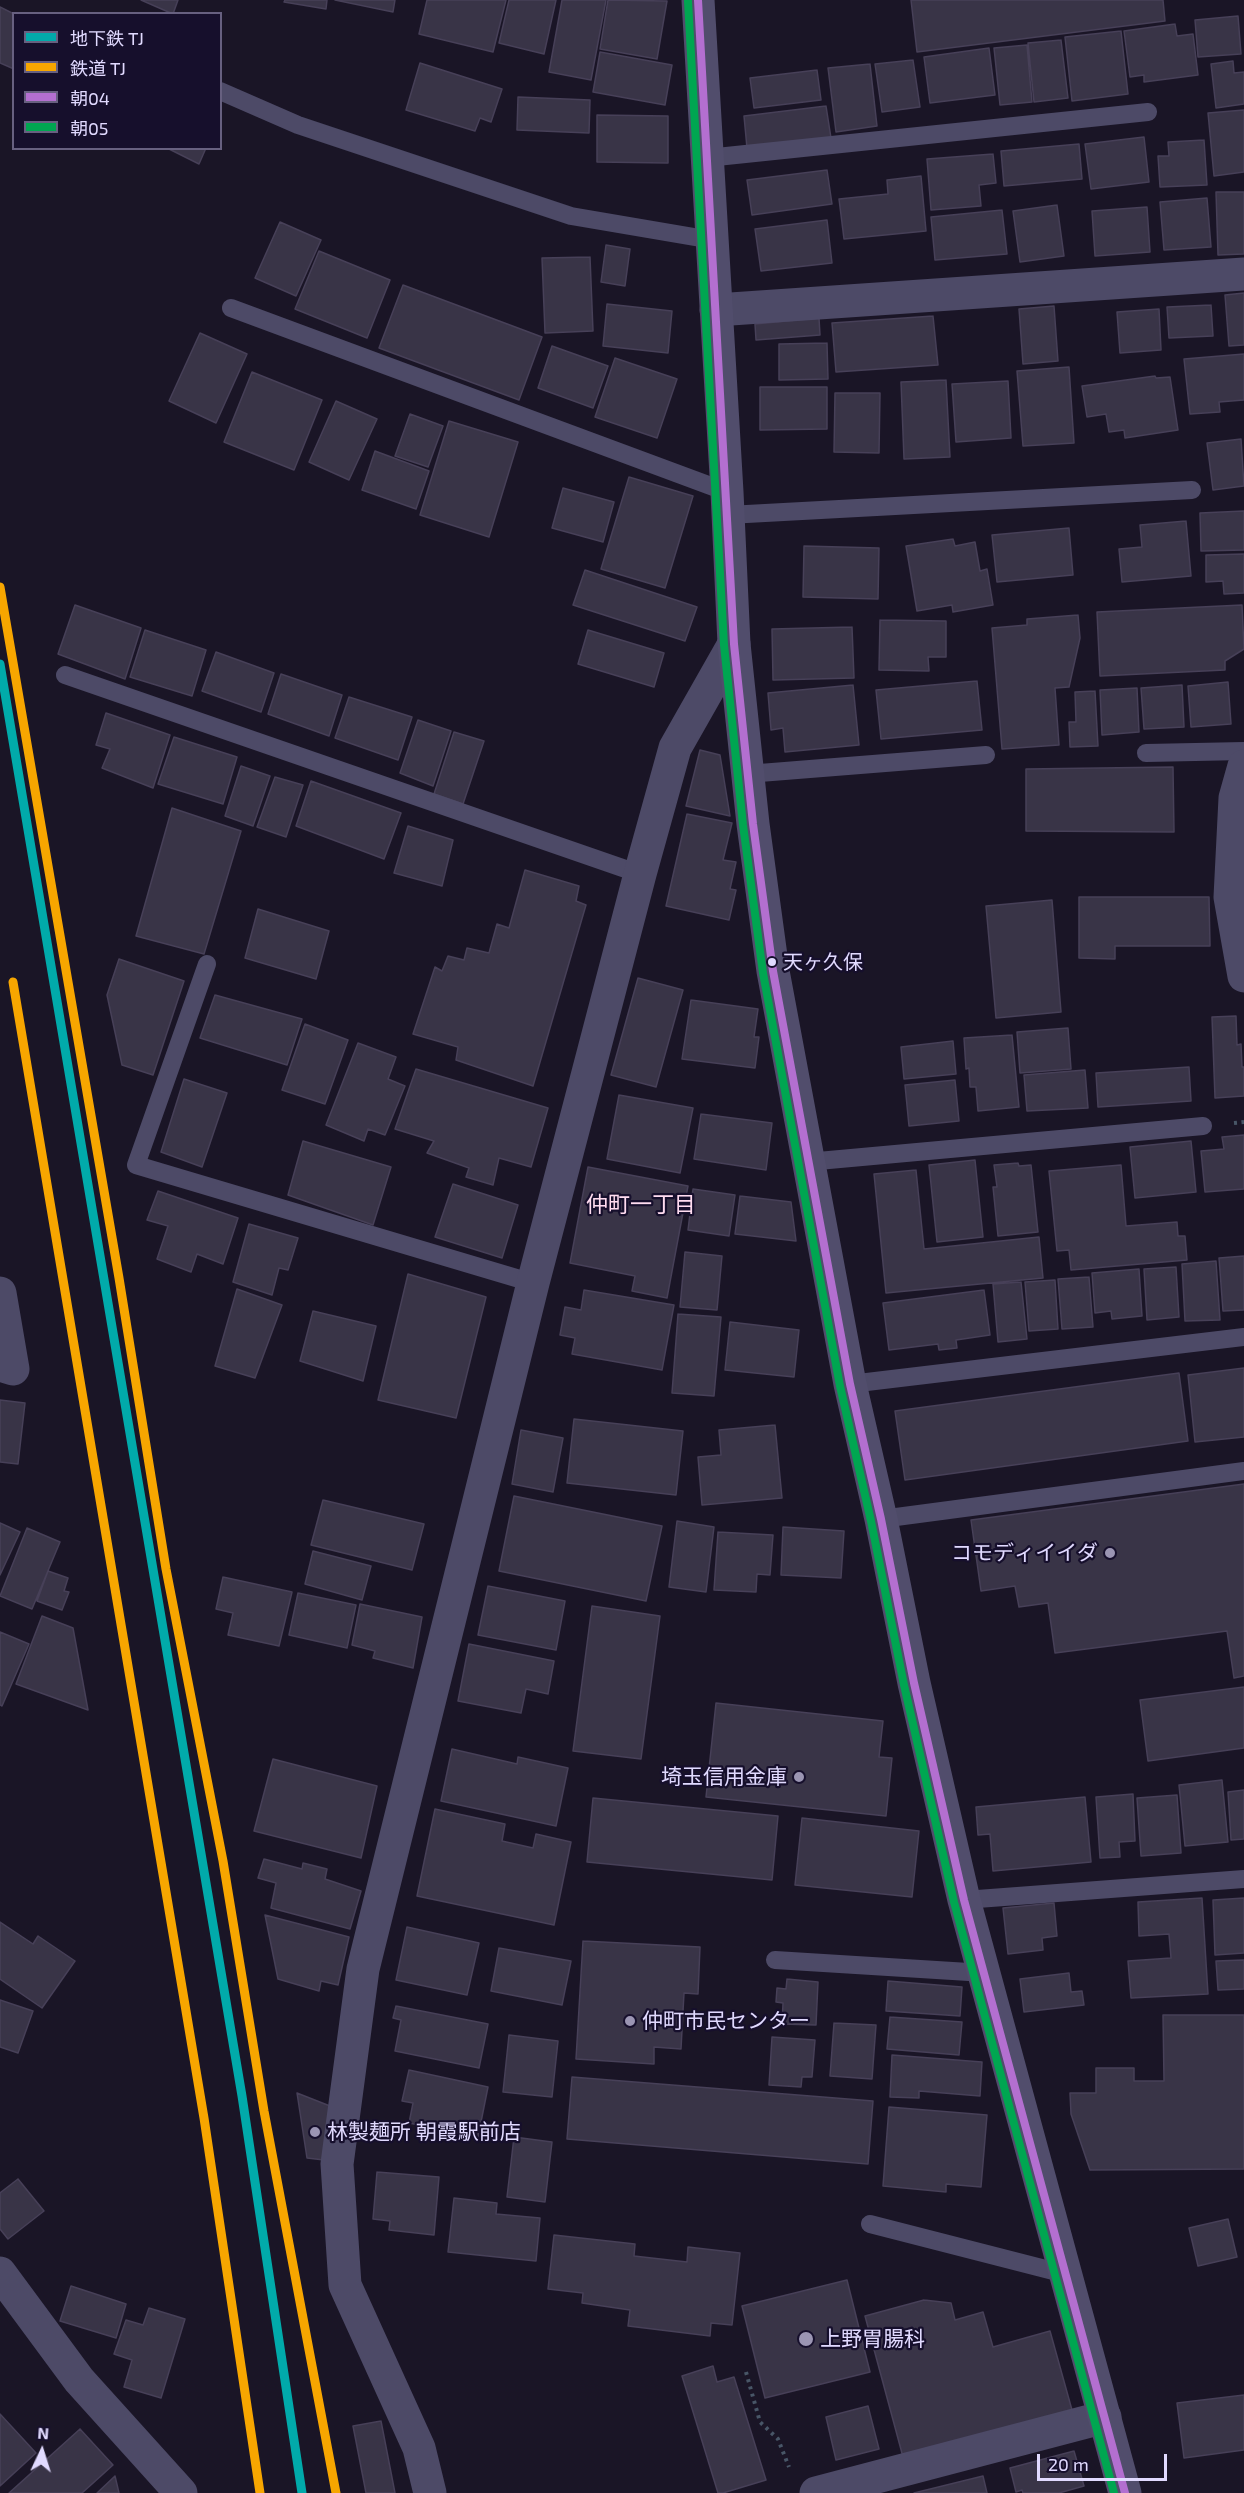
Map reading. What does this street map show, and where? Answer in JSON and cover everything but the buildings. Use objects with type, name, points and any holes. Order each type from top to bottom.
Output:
[{"type":"main road","points":[[698,0],[728,504],[734,644],[747,774],[773,971],[850,1384],[881,1519],[914,1683],[964,1900],[1125,2493]]},
{"type":"street","points":[[716,310],[1244,274]]},
{"type":"street","points":[[430,2493],[419,2448],[345,2284],[337,2164],[363,1969],[532,1283],[639,874],[675,748],[734,644]]},
{"type":"street","points":[[1244,766],[1235,798],[1230,897],[1244,976]]},
{"type":"street","points":[[0,1293],[13,1368],[0,1365]]},
{"type":"street","points":[[0,2272],[79,2380],[181,2493]]},
{"type":"street","points":[[816,2493],[1105,2417]]},
{"type":"lane","points":[[222,92],[298,125],[571,216],[712,240]]},
{"type":"lane","points":[[707,158],[1148,112]]},
{"type":"lane","points":[[231,308],[728,504],[1192,490]]},
{"type":"lane","points":[[65,675],[639,874]]},
{"type":"lane","points":[[1146,753],[1244,751]]},
{"type":"lane","points":[[747,774],[986,755]]},
{"type":"lane","points":[[207,964],[136,1165],[532,1283]]},
{"type":"lane","points":[[807,1162],[1203,1126]]},
{"type":"lane","points":[[850,1384],[1244,1337]]},
{"type":"lane","points":[[881,1519],[1244,1471]]},
{"type":"lane","points":[[964,1900],[1244,1879]]},
{"type":"lane","points":[[775,1960],[985,1973]]},
{"type":"lane","points":[[870,2224],[1065,2274]]},
{"type":"path","points":[[746,2372],[760,2422],[778,2439],[790,2471]]},
{"type":"metro line","name":"TJ","points":[[0,664],[242,2096],[302,2493]]},
{"type":"rail line","name":"TJ","points":[[0,587],[119,1278],[166,1569],[223,1861],[264,2111],[336,2493]]},
{"type":"rail line","name":"TJ","points":[[13,982],[204,2118],[260,2493]]},
{"type":"transit line","name":"朝04","points":[[698,0],[734,644],[753,824],[773,971],[850,1384],[881,1519],[914,1683],[964,1900],[1125,2493]]},
{"type":"transit line","name":"朝05","points":[[688,1],[724,645],[743,825],[763,973],[840,1386],[871,1521],[904,1685],[954,1902],[1114,2493]]},
{"type":"place","name":"天ヶ久保","points":[[772,962]]},
{"type":"place","name":"コモディイイダ","points":[[1110,1553]]},
{"type":"place","name":"埼玉信用金庫","points":[[799,1777]]},
{"type":"place","name":"仲町市民センター","points":[[630,2021]]},
{"type":"place","name":"林製麺所 朝霞駅前店","points":[[315,2132]]},
{"type":"place","name":"上野胃腸科","points":[[806,2339]]},
{"type":"district","name":"仲町一丁目","points":[[641,1205]]}]
